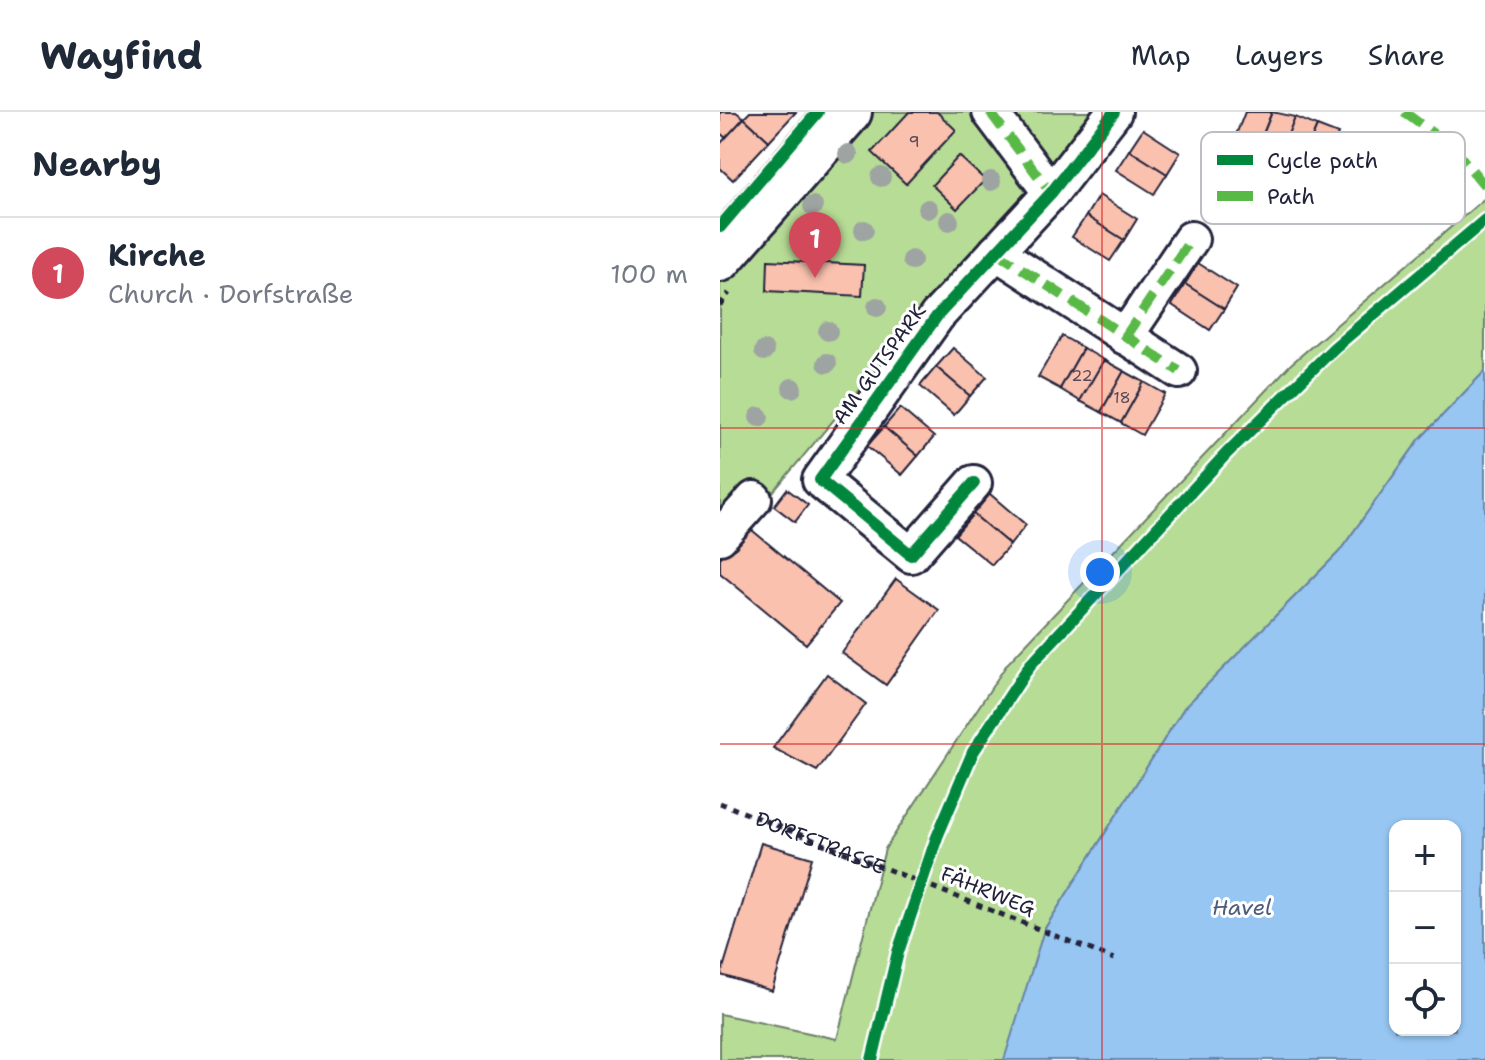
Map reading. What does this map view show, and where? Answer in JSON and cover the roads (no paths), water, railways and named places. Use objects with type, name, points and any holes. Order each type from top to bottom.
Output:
[{"type":"main road","points":[[720,260],[850,112]]},
{"type":"street","points":[[990,112],[1051,193]]},
{"type":"street","name":"AM GUTSPARK","points":[[974,483],[911,555],[820,480],[913,348],[1051,193],[1114,112]]},
{"type":"street","points":[[1125,337],[1191,239]]},
{"type":"street","points":[[996,252],[1179,371]]},
{"type":"street","points":[[720,537],[754,499]]},
{"type":"water","name":"Havel","points":[[1485,371],[1485,1060],[1004,1060],[1044,930],[1184,708],[1339,552],[1419,440]]},
{"type":"place","name":"Kirche","points":[[815,278]]}]
